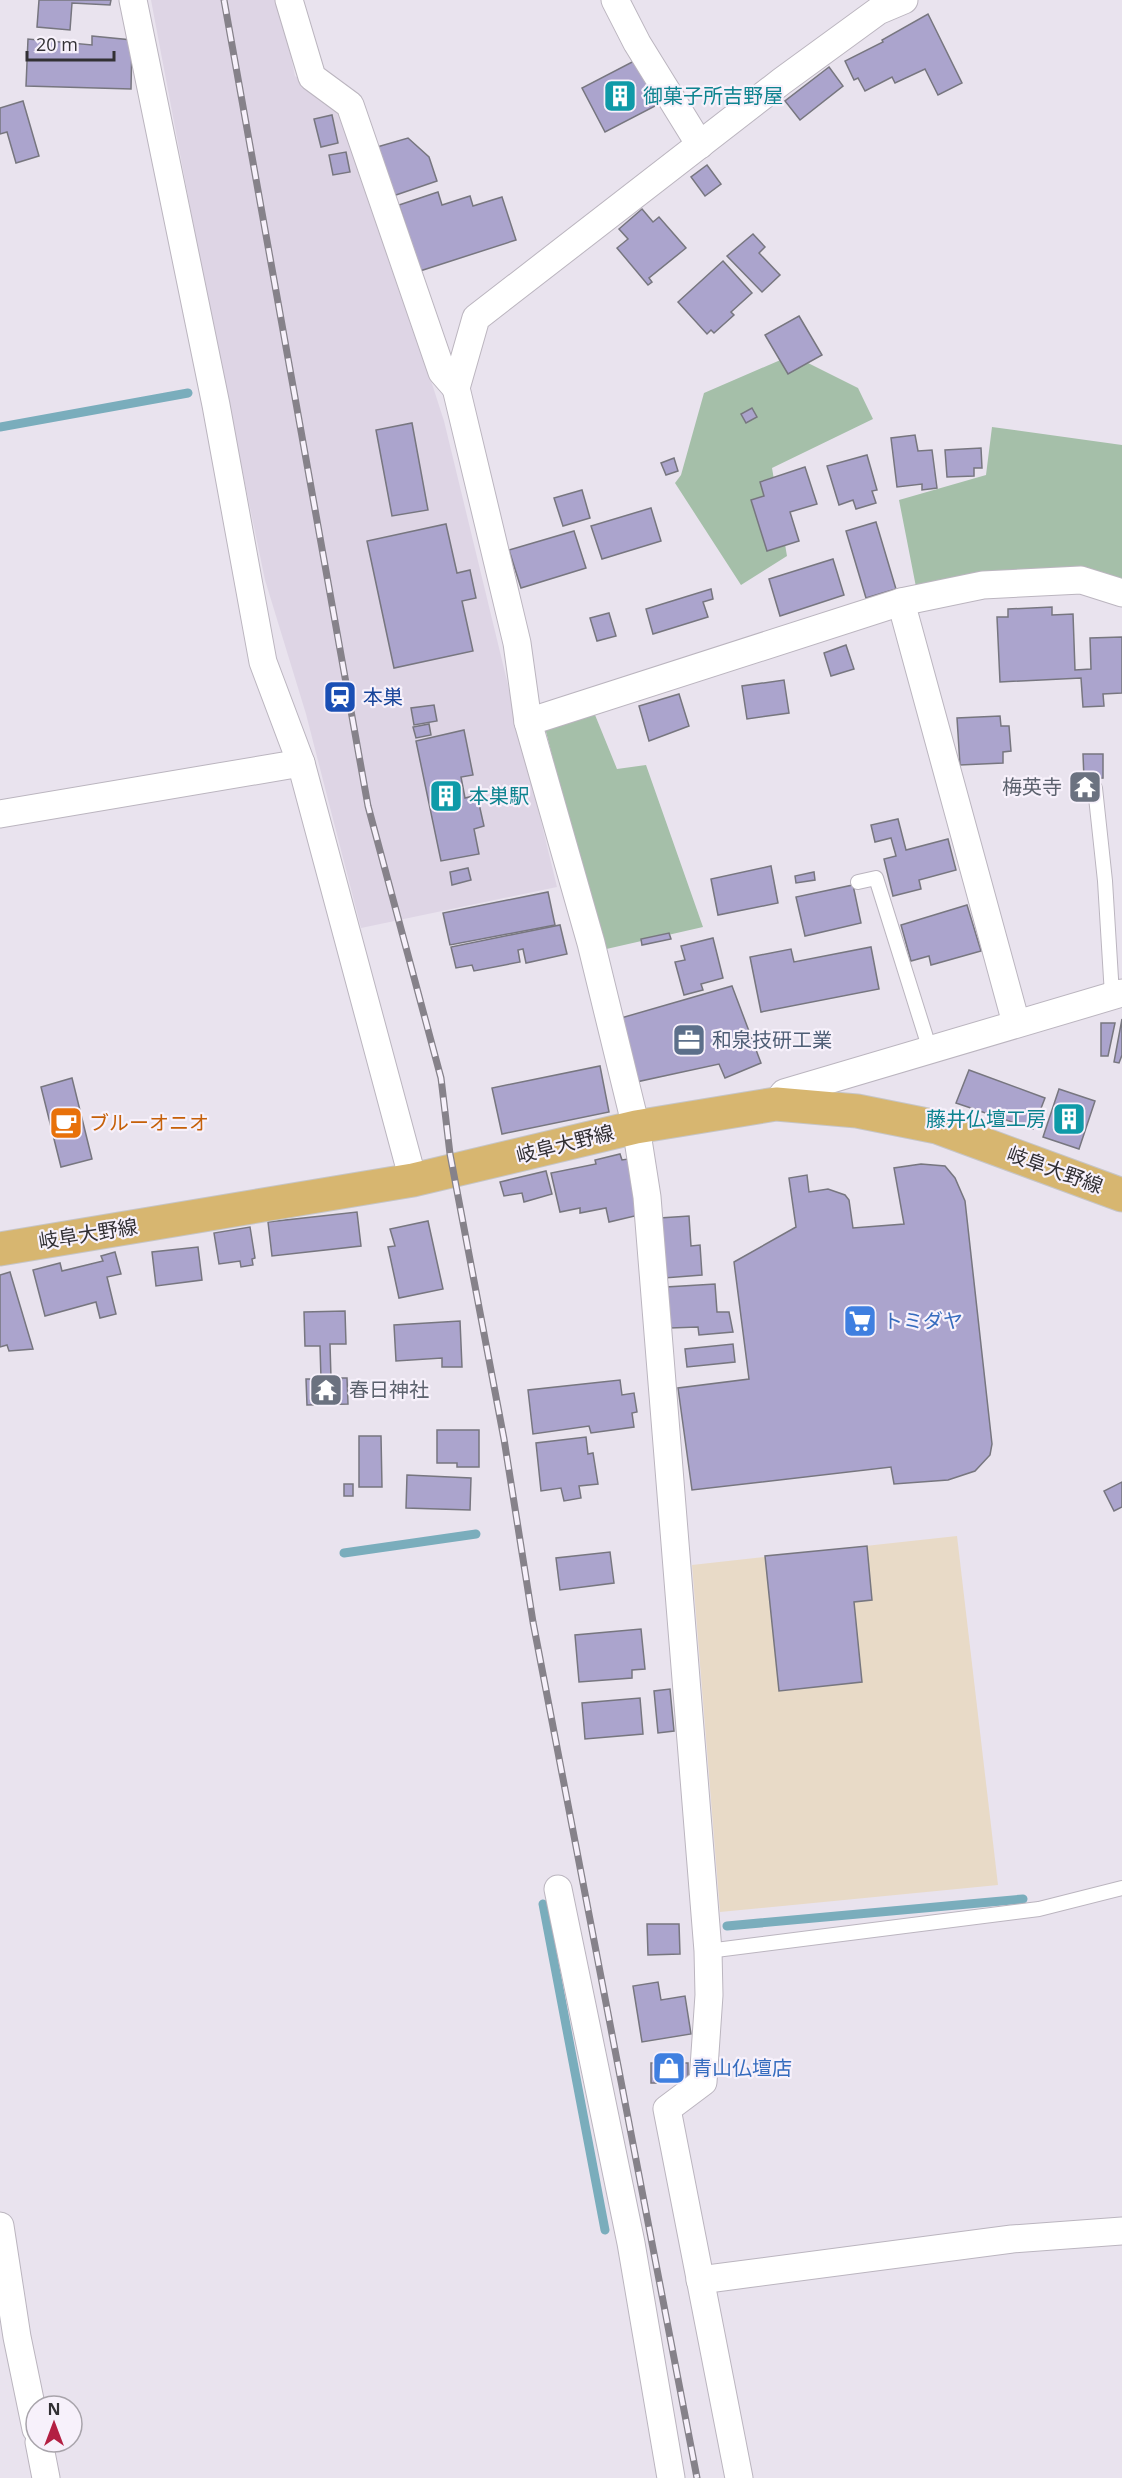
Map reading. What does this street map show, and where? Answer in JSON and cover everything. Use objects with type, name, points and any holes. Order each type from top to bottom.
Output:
[{"type":"main road","name":"岐阜大野線","points":[[0,1249],[413,1180],[636,1127],[776,1104],[857,1111],[937,1127],[1122,1195]]},
{"type":"street","points":[[133,0],[216,405],[263,662],[301,763],[413,1180]]},
{"type":"street","points":[[289,0],[312,77],[350,105],[442,372],[456,388],[517,643],[528,722],[591,943],[636,1127],[648,1197],[708,1951],[709,1995],[703,2082],[668,2109],[739,2478]]},
{"type":"street","points":[[615,0],[637,43],[700,145]]},
{"type":"street","points":[[456,388],[476,318],[782,81],[878,12],[904,0]]},
{"type":"street","points":[[528,722],[901,603],[983,585],[1081,580],[1122,594]]},
{"type":"street","points":[[901,603],[1016,1023]]},
{"type":"street","points":[[0,814],[301,763]]},
{"type":"street","points":[[776,1104],[784,1093],[1117,994]]},
{"type":"street","points":[[558,1889],[631,2243],[671,2478]]},
{"type":"street","points":[[0,2226],[9,2339],[26,2394]]},
{"type":"street","points":[[700,2280],[1012,2239],[1122,2230]]},
{"type":"street","points":[[41,2454],[46,2478]]},
{"type":"lane","points":[[1095,788],[1117,994]]},
{"type":"lane","points":[[858,882],[876,878],[930,1050]]},
{"type":"lane","points":[[708,1951],[1039,1909],[1122,1888]]},
{"type":"shaded area","points":[[151,0],[279,0],[295,76],[343,108],[444,421],[557,887],[361,928],[306,714],[265,580],[214,334]]},
{"type":"shaded area","points":[[957,1536],[998,1885],[720,1912],[692,1565]]},
{"type":"green space","points":[[792,355],[858,388],[873,419],[772,468],[787,556],[741,585],[675,483],[681,475],[704,393]]},
{"type":"green space","points":[[992,427],[1122,445],[1122,580],[916,587],[899,500],[986,475]]},
{"type":"green space","points":[[593,710],[617,769],[646,765],[703,927],[602,950],[544,724]]},
{"type":"building","points":[[39,0],[111,0],[110,5],[72,3],[70,30],[37,27]]},
{"type":"building","points":[[928,14],[962,83],[938,95],[925,69],[895,83],[892,77],[865,91],[858,78],[854,80],[845,61],[883,42],[882,40]]},
{"type":"building","points":[[92,36],[132,40],[131,89],[26,86],[28,39],[92,45]]},
{"type":"building","name":"御菓子所吉野屋","points":[[636,60],[659,104],[605,132],[582,88]]},
{"type":"building","points":[[829,67],[843,86],[800,120],[785,101]]},
{"type":"building","points":[[23,101],[39,156],[16,163],[7,132],[0,134],[0,108]]},
{"type":"building","points":[[332,115],[338,143],[321,147],[314,119]]},
{"type":"building","points":[[408,138],[429,157],[437,181],[393,196],[377,147]]},
{"type":"building","points":[[346,152],[350,172],[333,175],[329,155]]},
{"type":"building","points":[[707,165],[721,184],[705,196],[691,177]]},
{"type":"building","points":[[438,192],[442,205],[470,196],[473,206],[502,197],[516,240],[420,271],[399,205]]},
{"type":"building","points":[[642,209],[653,222],[659,217],[686,248],[649,278],[652,282],[648,285],[617,248],[628,239],[619,229]]},
{"type":"building","points":[[753,234],[765,247],[759,253],[780,275],[762,292],[727,256]]},
{"type":"building","points":[[723,261],[752,293],[731,312],[734,315],[714,333],[711,330],[707,334],[678,302]]},
{"type":"building","points":[[799,316],[822,355],[788,374],[765,335]]},
{"type":"building","points":[[752,408],[757,417],[746,423],[741,414]]},
{"type":"building","points":[[412,423],[428,510],[392,516],[376,430]]},
{"type":"building","points":[[915,435],[918,451],[932,450],[937,488],[922,490],[922,484],[897,487],[891,438]]},
{"type":"building","points":[[981,448],[982,468],[974,468],[974,476],[947,477],[945,450]]},
{"type":"building","points":[[867,455],[877,490],[872,491],[876,503],[856,509],[853,500],[839,505],[827,466]]},
{"type":"building","points":[[674,458],[678,471],[666,475],[661,463]]},
{"type":"building","points":[[805,467],[817,504],[790,512],[799,541],[767,551],[751,500],[764,496],[760,482]]},
{"type":"building","points":[[582,490],[590,518],[563,526],[554,498]]},
{"type":"building","points":[[651,508],[661,541],[602,559],[591,526]]},
{"type":"building","points":[[876,522],[896,589],[866,598],[846,531]]},
{"type":"building","points":[[446,524],[457,573],[470,570],[476,598],[462,601],[473,651],[394,668],[367,541]]},
{"type":"building","points":[[574,531],[586,568],[521,588],[509,550]]},
{"type":"building","points":[[833,559],[844,595],[780,616],[769,579]]},
{"type":"building","points":[[711,589],[713,599],[703,602],[708,617],[653,634],[646,609]]},
{"type":"building","points":[[1052,607],[1052,615],[1073,614],[1075,670],[1091,669],[1090,638],[1122,637],[1122,693],[1103,694],[1104,706],[1083,707],[1081,678],[1000,682],[997,617],[1008,617],[1008,609]]},
{"type":"building","points":[[609,613],[616,636],[597,641],[590,618]]},
{"type":"building","points":[[846,645],[854,669],[831,676],[824,653]]},
{"type":"building","points":[[784,680],[789,713],[747,719],[742,686]]},
{"type":"building","points":[[679,694],[689,726],[649,741],[639,706]]},
{"type":"building","points":[[434,705],[437,721],[414,725],[411,708]]},
{"type":"building","points":[[1000,716],[1001,726],[1009,726],[1011,751],[1003,752],[1003,763],[960,765],[957,718]]},
{"type":"building","points":[[429,724],[431,735],[416,738],[413,727]]},
{"type":"building","name":"本巣駅","points":[[464,730],[473,775],[461,777],[465,798],[477,795],[484,826],[474,829],[479,854],[441,861],[416,741]]},
{"type":"building","points":[[1083,754],[1103,754],[1103,778],[1084,779]]},
{"type":"building","points":[[898,819],[906,850],[948,839],[956,870],[919,880],[921,889],[893,896],[884,859],[896,856],[891,838],[875,842],[871,825]]},
{"type":"building","points":[[771,866],[778,903],[718,915],[711,879]]},
{"type":"building","points":[[468,868],[471,880],[452,885],[450,872]]},
{"type":"building","points":[[814,872],[815,880],[796,883],[795,876]]},
{"type":"building","points":[[853,885],[861,923],[805,936],[796,897]]},
{"type":"building","points":[[548,892],[555,925],[450,945],[443,913]]},
{"type":"building","points":[[967,905],[981,951],[931,965],[929,956],[911,961],[901,925]]},
{"type":"building","points":[[560,925],[567,954],[526,963],[523,949],[518,950],[520,962],[474,971],[472,965],[456,968],[451,947]]},
{"type":"building","points":[[669,933],[671,939],[642,945],[641,939]]},
{"type":"building","points":[[713,938],[723,978],[701,984],[703,990],[684,995],[675,962],[685,960],[681,946]]},
{"type":"building","points":[[871,947],[879,989],[761,1012],[750,957],[791,949],[794,962]]},
{"type":"building","name":"和泉技研工業","points":[[732,986],[761,1063],[725,1078],[719,1064],[636,1082],[621,1018]]},
{"type":"building","points":[[1122,1019],[1122,1055],[1119,1063],[1114,1062]]},
{"type":"building","points":[[1101,1023],[1115,1023],[1108,1056],[1101,1056]]},
{"type":"building","points":[[600,1066],[609,1112],[502,1134],[492,1088]]},
{"type":"building","points":[[969,1070],[1045,1098],[1033,1129],[956,1103]]},
{"type":"building","name":"ブルーオニオ","points":[[72,1078],[92,1159],[61,1167],[41,1087]]},
{"type":"building","name":"藤井仏壇工房","points":[[1059,1089],[1095,1101],[1079,1149],[1043,1137]]},
{"type":"building","points":[[620,1154],[622,1160],[628,1159],[639,1215],[609,1222],[606,1208],[580,1213],[580,1208],[560,1212],[551,1173],[596,1164],[595,1160]]},
{"type":"building","name":"トミダヤ","points":[[921,1164],[945,1166],[955,1178],[965,1201],[992,1444],[990,1455],[975,1471],[948,1480],[894,1484],[891,1467],[692,1490],[678,1388],[749,1379],[734,1262],[796,1227],[789,1178],[807,1175],[809,1192],[828,1189],[845,1195],[849,1200],[853,1228],[904,1224],[894,1168]]},
{"type":"building","points":[[546,1171],[552,1194],[524,1202],[522,1193],[504,1196],[500,1182]]},
{"type":"building","points":[[357,1212],[361,1246],[272,1256],[268,1222]]},
{"type":"building","points":[[689,1216],[691,1246],[700,1245],[702,1275],[664,1278],[660,1218]]},
{"type":"building","points":[[428,1221],[443,1289],[399,1298],[388,1247],[395,1246],[390,1229]]},
{"type":"building","points":[[250,1227],[255,1258],[252,1259],[253,1265],[241,1267],[240,1261],[219,1264],[214,1233]]},
{"type":"building","points":[[198,1247],[202,1280],[156,1286],[152,1252]]},
{"type":"building","points":[[115,1252],[121,1274],[107,1277],[116,1314],[100,1318],[96,1302],[45,1316],[33,1270],[60,1263],[62,1271],[103,1261],[101,1256]]},
{"type":"building","points":[[10,1272],[33,1349],[9,1351],[7,1345],[0,1347],[0,1275]]},
{"type":"building","points":[[715,1284],[717,1312],[729,1312],[733,1332],[699,1335],[698,1327],[670,1328],[666,1287]]},
{"type":"building","points":[[345,1311],[346,1344],[330,1344],[331,1378],[347,1378],[348,1404],[307,1405],[306,1379],[321,1379],[320,1346],[305,1346],[304,1312]]},
{"type":"building","points":[[460,1321],[462,1367],[442,1367],[442,1358],[396,1361],[394,1325]]},
{"type":"building","points":[[733,1344],[735,1362],[687,1367],[685,1349]]},
{"type":"building","points":[[620,1380],[622,1395],[634,1393],[637,1412],[632,1413],[634,1427],[591,1433],[589,1426],[533,1434],[528,1390]]},
{"type":"building","points":[[437,1430],[479,1430],[479,1467],[457,1467],[457,1463],[437,1463]]},
{"type":"building","points":[[359,1436],[381,1436],[382,1487],[359,1487]]},
{"type":"building","points":[[586,1437],[588,1454],[593,1453],[598,1484],[579,1486],[581,1498],[564,1501],[561,1488],[541,1491],[536,1443]]},
{"type":"building","points":[[407,1475],[471,1478],[470,1510],[406,1508]]},
{"type":"building","points":[[1122,1482],[1122,1507],[1114,1511],[1104,1491]]},
{"type":"building","points":[[344,1484],[353,1484],[353,1496],[344,1496]]},
{"type":"building","points":[[867,1546],[872,1600],[854,1602],[862,1682],[779,1691],[765,1556]]},
{"type":"building","points":[[610,1552],[614,1583],[560,1590],[556,1558]]},
{"type":"building","points":[[641,1629],[645,1669],[632,1670],[632,1678],[579,1682],[575,1635]]},
{"type":"building","points":[[670,1689],[674,1731],[658,1733],[654,1691]]},
{"type":"building","points":[[640,1698],[643,1734],[585,1739],[582,1703]]},
{"type":"building","points":[[647,1924],[679,1924],[680,1954],[648,1955]]},
{"type":"building","points":[[658,1982],[661,2000],[685,1996],[691,2034],[642,2042],[633,1986]]},
{"type":"building","points":[[651,2063],[688,2063],[688,2083],[651,2083]]},
{"type":"waterway","points":[[0,427],[188,393]]},
{"type":"waterway","points":[[344,1553],[476,1534]]},
{"type":"waterway","points":[[727,1926],[1023,1899]]},
{"type":"waterway","points":[[543,1904],[605,2230]]},
{"type":"railway","points":[[224,0],[368,806],[441,1078],[450,1154],[504,1439],[533,1622],[697,2478]]},
{"type":"place","name":"御菓子所吉野屋","points":[[620,96]]},
{"type":"place","name":"本巣","points":[[340,697]]},
{"type":"place","name":"梅英寺","points":[[1085,787]]},
{"type":"place","name":"本巣駅","points":[[446,796]]},
{"type":"place","name":"和泉技研工業","points":[[689,1040]]},
{"type":"place","name":"藤井仏壇工房","points":[[1069,1119]]},
{"type":"place","name":"ブルーオニオ","points":[[66,1123]]},
{"type":"place","name":"トミダヤ","points":[[860,1321]]},
{"type":"place","name":"春日神社","points":[[326,1390]]},
{"type":"place","name":"青山仏壇店","points":[[669,2068]]}]
